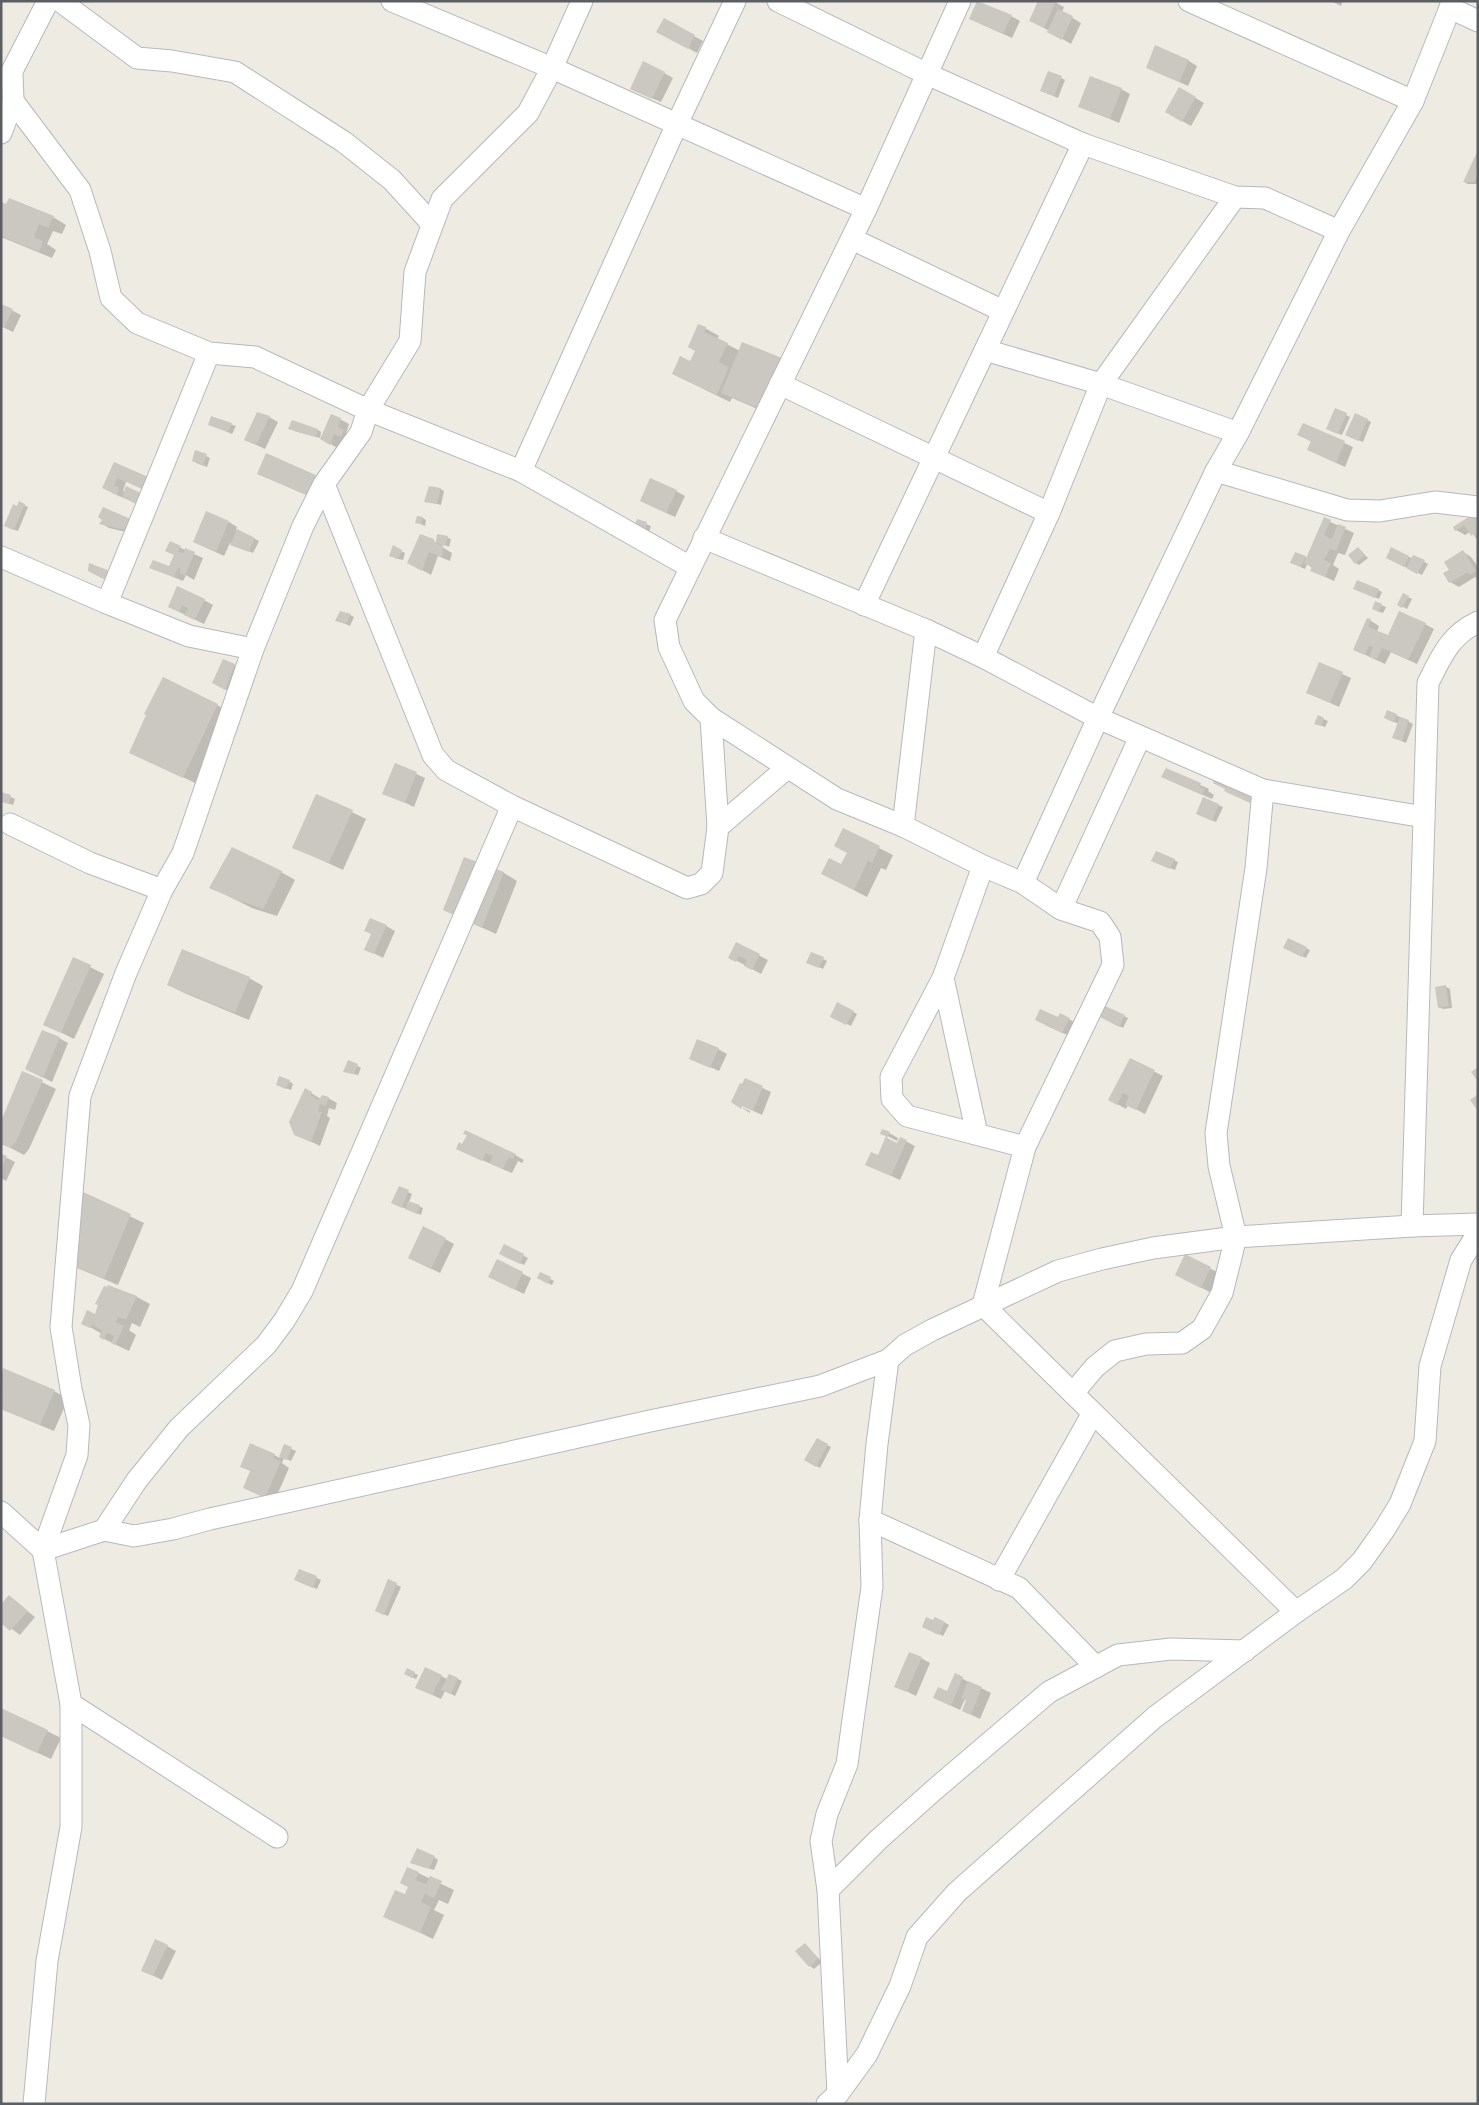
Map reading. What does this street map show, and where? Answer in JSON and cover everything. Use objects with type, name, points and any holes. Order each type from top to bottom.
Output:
[{"type":"street","points":[[48,1],[7,68],[13,101],[80,190],[100,251],[111,298],[137,323],[210,353],[255,357],[368,410],[521,471],[690,567]]},
{"type":"street","points":[[60,1],[137,58],[172,61],[235,72],[344,142],[392,180],[432,224]]},
{"type":"street","points":[[392,1],[552,68],[866,210]]},
{"type":"street","points":[[34,2104],[47,1961],[71,1826],[70,1704],[43,1550],[77,1454],[79,1426],[61,1327],[80,1096],[126,973],[162,890],[183,854],[253,649],[286,566],[324,484],[361,432],[368,410],[410,341],[416,272],[442,199],[528,113],[552,68],[582,1]]},
{"type":"street","points":[[521,471],[677,124],[736,1]]},
{"type":"street","points":[[778,1],[927,74],[1083,144],[1234,197],[1265,198],[1339,231]]},
{"type":"street","points":[[960,1],[866,210],[665,620],[669,648],[694,701],[711,718],[836,799],[903,826],[983,866],[1023,883],[1061,909],[1100,922],[1110,937],[1112,965],[1025,1147],[983,1305]]},
{"type":"street","points":[[1189,1],[1413,101]]},
{"type":"street","points":[[1023,883],[1098,718],[1216,471],[1238,433],[1339,231],[1413,101],[1451,4],[1478,21]]},
{"type":"street","points":[[1,133],[13,101]]},
{"type":"street","points":[[864,605],[1083,144]]},
{"type":"street","points":[[983,657],[1049,513],[1101,384],[1234,197]]},
{"type":"street","points":[[852,239],[1004,311]]},
{"type":"street","points":[[985,350],[1101,384],[1238,433]]},
{"type":"street","points":[[108,603],[210,353]]},
{"type":"street","points":[[780,384],[1049,513]]},
{"type":"street","points":[[1216,471],[1347,510],[1380,511],[1435,502],[1478,507]]},
{"type":"street","points":[[324,484],[432,755],[446,770],[512,806],[687,888],[701,884],[712,872],[718,827],[711,718]]},
{"type":"street","points":[[704,538],[926,630],[983,657],[1098,718],[1263,790],[1424,817]]},
{"type":"street","points":[[1,557],[189,636],[253,649]]},
{"type":"street","points":[[1412,1226],[1428,683],[1448,644],[1468,626],[1478,622]]},
{"type":"street","points":[[903,826],[926,630]]},
{"type":"street","points":[[1061,909],[1140,736]]},
{"type":"street","points":[[718,827],[788,768]]},
{"type":"street","points":[[1072,1392],[1095,1367],[1115,1351],[1146,1344],[1182,1343],[1202,1329],[1222,1293],[1236,1237],[1219,1166],[1216,1132],[1256,868],[1263,790]]},
{"type":"street","points":[[104,1530],[137,1480],[179,1428],[266,1345],[284,1321],[302,1291],[512,806]]},
{"type":"street","points":[[4,823],[90,863],[162,890]]},
{"type":"street","points":[[983,866],[943,978],[891,1077],[892,1099],[907,1116],[1025,1147]]},
{"type":"street","points":[[943,978],[977,1134]]},
{"type":"street","points":[[43,1550],[104,1530],[134,1536],[173,1529],[210,1519],[650,1421],[820,1386],[888,1360],[905,1345],[932,1330],[1058,1271],[1102,1259],[1153,1248],[1236,1237],[1412,1226],[1478,1224]]},
{"type":"street","points":[[832,2099],[867,2054],[900,1986],[917,1937],[957,1892],[1155,1718],[1296,1612],[1344,1579],[1362,1561],[1400,1504],[1425,1441],[1430,1366],[1461,1260],[1478,1232]]},
{"type":"street","points":[[983,1305],[1296,1612]]},
{"type":"street","points":[[832,2099],[828,1890],[821,1841],[827,1814],[847,1764],[872,1587],[870,1520],[877,1444],[888,1360]]},
{"type":"street","points":[[999,1580],[1093,1413]]},
{"type":"street","points":[[1,1512],[43,1550]]},
{"type":"street","points":[[870,1520],[1026,1594],[1096,1667]]},
{"type":"street","points":[[828,1890],[878,1840],[1049,1692],[1118,1655],[1171,1649],[1245,1651]]},
{"type":"street","points":[[70,1704],[277,1837]]},
{"type":"building","points":[[977,1],[1012,15],[1003,34],[969,19]]},
{"type":"building","points":[[1038,1],[1056,1],[1044,28],[1029,21]]},
{"type":"building","points":[[1058,9],[1073,16],[1062,40],[1047,32]]},
{"type":"building","points":[[664,18],[695,35],[688,49],[656,32]]},
{"type":"building","points":[[1155,45],[1189,60],[1179,82],[1146,68]]},
{"type":"building","points":[[643,61],[665,72],[652,99],[630,89]]},
{"type":"building","points":[[1048,71],[1062,76],[1054,96],[1040,91]]},
{"type":"building","points":[[1090,76],[1122,88],[1110,119],[1078,107]]},
{"type":"building","points":[[1179,87],[1196,97],[1182,122],[1165,112]]},
{"type":"building","points":[[1478,150],[1478,175],[1474,182],[1463,182]]},
{"type":"building","points":[[9,198],[54,216],[48,228],[39,224],[34,237],[43,241],[39,252],[1,236],[1,202],[6,204]]},
{"type":"building","points":[[1,304],[13,309],[4,328],[1,326]]},
{"type":"building","points":[[698,324],[706,327],[704,332],[728,343],[719,362],[729,367],[717,395],[672,374],[680,356],[690,361],[695,351],[688,347]]},
{"type":"building","points":[[742,342],[782,358],[760,409],[721,393]]},
{"type":"building","points":[[1335,408],[1347,413],[1338,434],[1326,429]]},
{"type":"building","points":[[257,412],[270,416],[256,445],[244,440]]},
{"type":"building","points":[[1355,413],[1368,419],[1358,441],[1345,435]]},
{"type":"building","points":[[331,414],[341,418],[338,427],[344,430],[341,437],[334,434],[330,445],[320,439]]},
{"type":"building","points":[[211,416],[232,423],[228,432],[208,425]]},
{"type":"building","points":[[292,420],[318,429],[316,437],[288,429]]},
{"type":"building","points":[[1303,423],[1345,441],[1336,463],[1307,450],[1311,441],[1297,435]]},
{"type":"building","points":[[195,450],[207,454],[203,466],[192,461]]},
{"type":"building","points":[[266,453],[318,476],[309,496],[257,474]]},
{"type":"building","points":[[114,462],[155,480],[149,492],[117,478],[114,486],[119,487],[117,495],[102,488]]},
{"type":"building","points":[[650,478],[677,490],[666,513],[640,501]]},
{"type":"building","points":[[126,486],[147,496],[142,507],[122,497]]},
{"type":"building","points":[[429,486],[441,488],[437,504],[424,502]]},
{"type":"building","points":[[19,501],[25,504],[14,530],[4,526],[13,504],[17,506]]},
{"type":"building","points":[[103,507],[135,521],[130,531],[99,524],[102,520],[98,517]]},
{"type":"building","points":[[206,511],[229,521],[216,552],[193,542]]},
{"type":"building","points":[[1478,511],[1478,538],[1476,539],[1473,534],[1471,536],[1464,525],[1455,531],[1453,527]]},
{"type":"building","points":[[417,516],[423,517],[421,524],[415,523]]},
{"type":"building","points":[[1324,517],[1331,520],[1324,535],[1332,539],[1338,524],[1346,527],[1336,551],[1330,549],[1324,560],[1331,563],[1325,577],[1310,571],[1312,567],[1304,563]]},
{"type":"building","points":[[637,519],[647,522],[645,531],[634,528]]},
{"type":"building","points":[[237,529],[255,538],[249,552],[230,545]]},
{"type":"building","points":[[420,534],[434,539],[434,542],[444,547],[442,557],[429,552],[422,571],[407,563]]},
{"type":"building","points":[[437,534],[448,536],[445,546],[436,542]]},
{"type":"building","points":[[170,541],[181,546],[178,552],[184,553],[185,548],[195,552],[185,576],[180,573],[180,568],[178,568],[174,577],[149,568],[153,560],[169,566],[174,555],[165,551]]},
{"type":"building","points":[[393,545],[402,550],[398,559],[389,556]]},
{"type":"building","points":[[1358,547],[1365,555],[1355,564],[1348,555]]},
{"type":"building","points":[[1391,547],[1409,556],[1404,567],[1386,558]]},
{"type":"building","points":[[1463,550],[1476,571],[1470,575],[1468,572],[1449,583],[1443,573],[1449,570],[1444,562]]},
{"type":"building","points":[[1295,552],[1306,556],[1301,567],[1290,563]]},
{"type":"building","points":[[1413,555],[1425,560],[1417,574],[1406,568]]},
{"type":"building","points":[[89,563],[110,571],[107,581],[88,571]]},
{"type":"building","points":[[1357,580],[1379,589],[1375,598],[1353,589]]},
{"type":"building","points":[[177,586],[205,599],[195,620],[184,615],[188,608],[182,605],[179,612],[168,607]]},
{"type":"building","points":[[1403,593],[1409,596],[1402,608],[1397,605]]},
{"type":"building","points":[[1375,601],[1382,604],[1379,612],[1372,609]]},
{"type":"building","points":[[340,611],[351,614],[346,624],[335,621]]},
{"type":"building","points":[[1399,611],[1426,623],[1408,660],[1382,648],[1376,660],[1369,657],[1373,647],[1369,646],[1365,655],[1353,650],[1367,618],[1371,619],[1368,627],[1388,635]]},
{"type":"building","points":[[223,659],[235,664],[225,690],[212,683]]},
{"type":"building","points":[[1319,662],[1343,672],[1330,703],[1306,693]]},
{"type":"building","points":[[163,677],[218,704],[183,778],[129,753],[146,715],[144,714]]},
{"type":"building","points":[[1387,710],[1397,714],[1393,722],[1384,718]]},
{"type":"building","points":[[1318,715],[1324,718],[1321,726],[1314,724]]},
{"type":"building","points":[[1400,717],[1409,720],[1402,741],[1392,738]]},
{"type":"building","points":[[395,763],[417,772],[405,803],[382,794]]},
{"type":"building","points":[[1166,768],[1201,783],[1199,786],[1205,789],[1202,795],[1161,777]]},
{"type":"building","points":[[1217,772],[1256,789],[1250,803],[1224,791],[1225,789],[1213,783]]},
{"type":"building","points":[[1,792],[11,795],[9,804],[1,802]]},
{"type":"building","points":[[316,794],[353,810],[329,863],[292,848]]},
{"type":"building","points":[[1203,797],[1219,804],[1212,821],[1196,814]]},
{"type":"building","points":[[843,828],[880,846],[872,863],[868,861],[854,890],[821,874],[829,858],[841,864],[847,853],[834,846]]},
{"type":"building","points":[[232,847],[282,871],[263,909],[209,888]]},
{"type":"building","points":[[1156,851],[1175,859],[1170,869],[1151,861]]},
{"type":"building","points":[[464,857],[504,872],[482,928],[443,910]]},
{"type":"building","points":[[370,918],[387,925],[374,954],[364,950],[371,934],[364,931]]},
{"type":"building","points":[[1288,938],[1307,947],[1302,957],[1283,948]]},
{"type":"building","points":[[736,942],[760,954],[752,970],[744,966],[747,960],[739,956],[736,962],[728,958]]},
{"type":"building","points":[[182,949],[250,977],[235,1013],[167,985]]},
{"type":"building","points":[[811,952],[824,957],[819,968],[806,963]]},
{"type":"building","points":[[73,957],[91,965],[61,1033],[43,1025]]},
{"type":"building","points":[[1446,985],[1449,1006],[1438,1008],[1435,987]]},
{"type":"building","points":[[837,1002],[854,1011],[846,1025],[830,1017]]},
{"type":"building","points":[[1105,1006],[1125,1015],[1119,1027],[1100,1017]]},
{"type":"building","points":[[1040,1009],[1058,1017],[1060,1013],[1070,1018],[1062,1033],[1035,1020]]},
{"type":"building","points":[[42,1030],[60,1037],[43,1078],[25,1069]]},
{"type":"building","points":[[697,1039],[719,1048],[710,1068],[689,1059]]},
{"type":"building","points":[[1130,1058],[1155,1070],[1136,1110],[1125,1105],[1129,1096],[1123,1093],[1117,1105],[1108,1100]]},
{"type":"building","points":[[348,1060],[358,1064],[354,1074],[343,1072]]},
{"type":"building","points":[[1478,1067],[1478,1082],[1471,1072]]},
{"type":"building","points":[[22,1071],[43,1080],[16,1142],[10,1148],[1,1144],[1,1121]]},
{"type":"building","points":[[279,1076],[290,1080],[286,1089],[276,1085]]},
{"type":"building","points":[[745,1078],[763,1086],[753,1111],[742,1106],[741,1109],[731,1102],[740,1083],[742,1084]]},
{"type":"building","points":[[305,1088],[312,1092],[311,1095],[319,1100],[322,1095],[329,1097],[326,1106],[320,1104],[318,1112],[322,1112],[311,1142],[294,1135],[289,1122]]},
{"type":"building","points":[[1478,1094],[1478,1111],[1470,1100]]},
{"type":"building","points":[[882,1129],[890,1132],[887,1138],[897,1143],[900,1137],[907,1140],[891,1176],[865,1165],[871,1152],[878,1155],[886,1136],[880,1134]]},
{"type":"building","points":[[465,1130],[516,1154],[513,1159],[509,1157],[503,1169],[489,1163],[493,1156],[486,1153],[482,1161],[456,1149],[459,1142],[462,1144],[467,1135],[463,1134]]},
{"type":"building","points":[[1,1154],[7,1156],[1,1169]]},
{"type":"building","points":[[399,1186],[409,1190],[402,1208],[391,1203]]},
{"type":"building","points":[[81,1191],[131,1214],[104,1279],[56,1258]]},
{"type":"building","points":[[408,1201],[420,1205],[417,1214],[405,1209]]},
{"type":"building","points":[[423,1226],[446,1238],[431,1269],[408,1258]]},
{"type":"building","points":[[504,1244],[524,1254],[520,1264],[499,1254]]},
{"type":"building","points":[[1185,1254],[1211,1267],[1201,1288],[1175,1275]]},
{"type":"building","points":[[497,1259],[523,1272],[515,1290],[488,1277]]},
{"type":"building","points":[[540,1272],[551,1277],[548,1284],[537,1278]]},
{"type":"building","points":[[108,1285],[137,1296],[126,1320],[118,1317],[116,1322],[124,1326],[115,1345],[111,1343],[114,1336],[107,1333],[104,1340],[99,1337],[102,1330],[92,1325],[90,1328],[81,1324],[87,1310],[95,1314],[98,1305],[95,1304],[104,1286],[107,1287]]},
{"type":"building","points":[[3,1368],[55,1390],[40,1425],[1,1409]]},
{"type":"building","points":[[817,1438],[828,1444],[816,1467],[804,1460]]},
{"type":"building","points":[[250,1443],[275,1454],[273,1458],[281,1461],[265,1498],[243,1488],[250,1471],[240,1467]]},
{"type":"building","points":[[284,1444],[292,1447],[287,1460],[279,1457]]},
{"type":"building","points":[[299,1569],[317,1576],[313,1588],[294,1580]]},
{"type":"building","points":[[388,1579],[397,1583],[384,1615],[375,1611]]},
{"type":"building","points":[[9,1595],[28,1611],[10,1631],[1,1623],[1,1604]]},
{"type":"building","points":[[926,1617],[933,1620],[935,1617],[945,1622],[939,1635],[922,1627]]},
{"type":"building","points":[[909,1652],[922,1657],[907,1692],[894,1687]]},
{"type":"building","points":[[425,1667],[442,1675],[432,1695],[415,1688]]},
{"type":"building","points":[[407,1668],[415,1672],[412,1678],[404,1674]]},
{"type":"building","points":[[955,1673],[963,1677],[951,1706],[933,1698],[938,1687],[947,1691]]},
{"type":"building","points":[[449,1674],[458,1678],[451,1694],[441,1690]]},
{"type":"building","points":[[968,1681],[982,1687],[971,1715],[962,1711],[966,1700],[961,1698]]},
{"type":"building","points":[[1,1708],[48,1730],[37,1753],[1,1736]]},
{"type":"building","points":[[417,1848],[435,1856],[429,1869],[410,1863]]},
{"type":"building","points":[[407,1867],[419,1872],[415,1880],[426,1884],[430,1876],[442,1881],[434,1898],[425,1894],[421,1902],[431,1907],[420,1933],[383,1917],[395,1890],[405,1894],[408,1887],[400,1883]]},
{"type":"building","points":[[155,1939],[168,1945],[153,1976],[141,1971]]},
{"type":"building","points":[[805,1943],[818,1959],[809,1967],[795,1951]]}]
